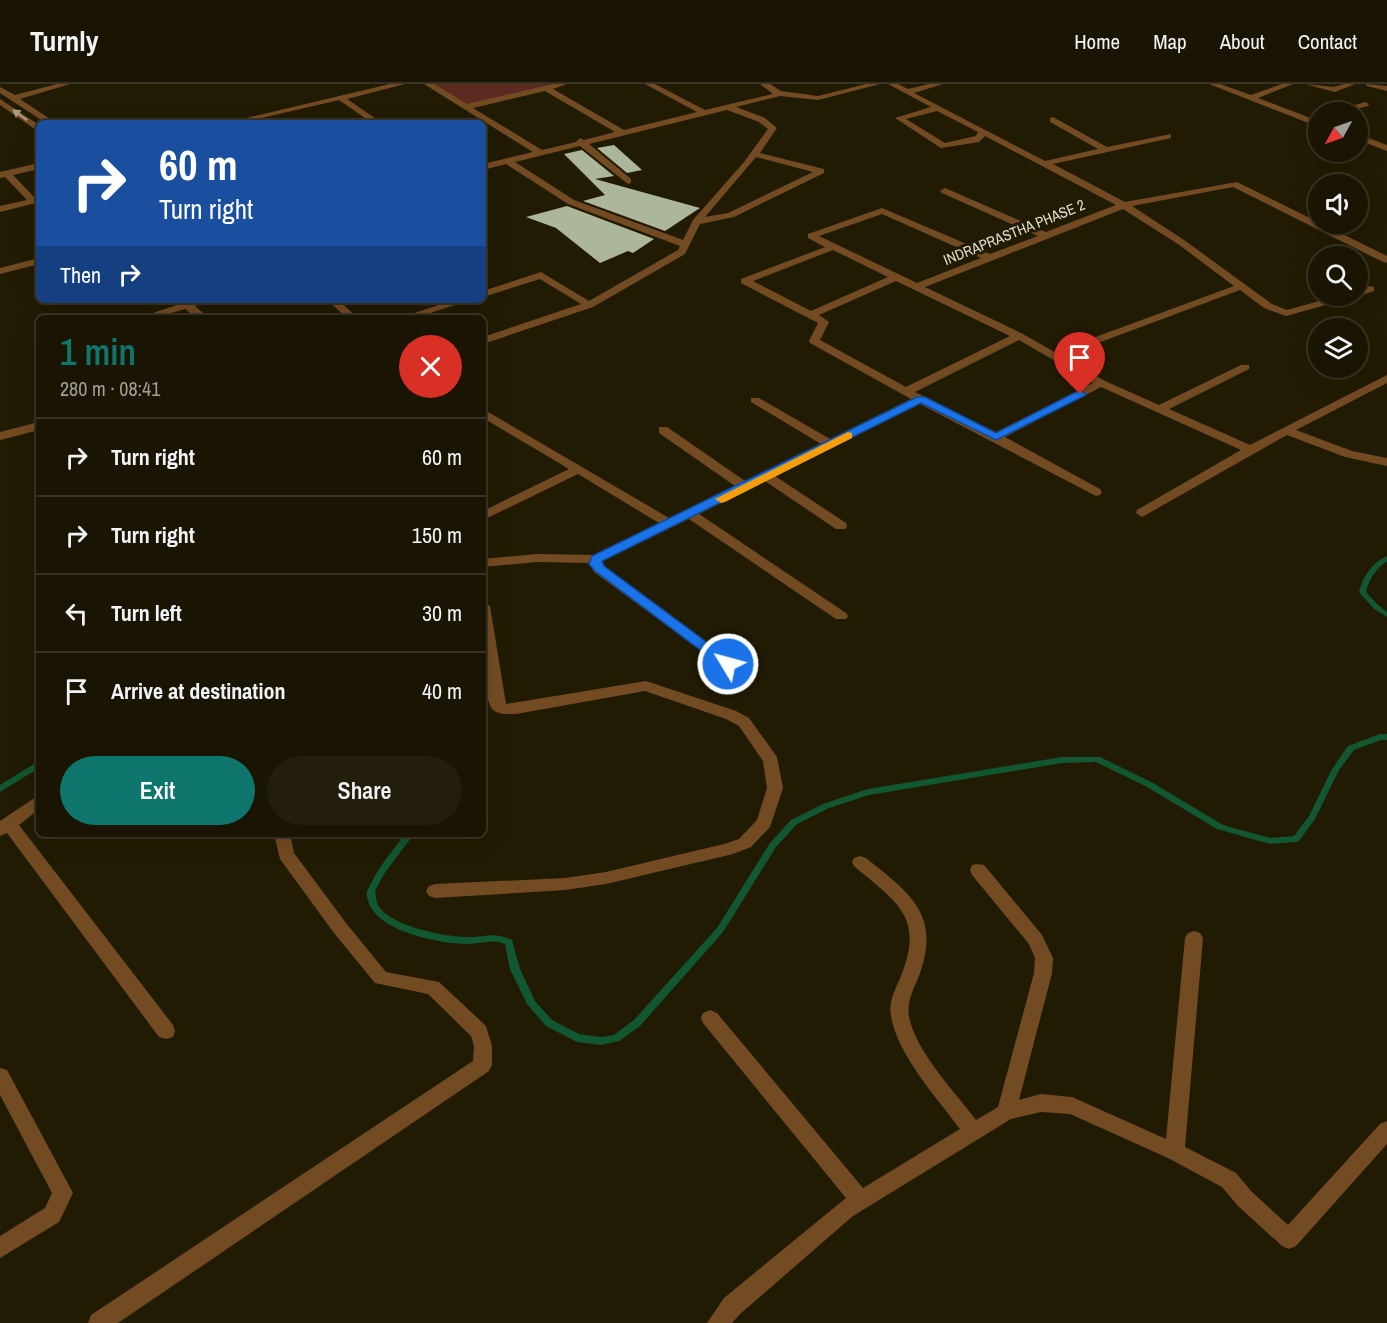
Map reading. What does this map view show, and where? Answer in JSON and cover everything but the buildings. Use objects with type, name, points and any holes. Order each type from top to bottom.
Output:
[{"type":"street","points":[[13,98],[66,84]]},
{"type":"street","points":[[242,120],[400,84]]},
{"type":"street","points":[[428,84],[539,152]]},
{"type":"street","points":[[466,107],[563,84]]},
{"type":"street","points":[[649,84],[703,112]]},
{"type":"street","points":[[764,84],[777,90],[777,93]]},
{"type":"street","points":[[486,166],[777,93],[818,98],[876,84]]},
{"type":"street","points":[[891,84],[1046,163],[1124,206],[1181,242],[1268,306],[1286,313],[1311,306]]},
{"type":"street","points":[[907,92],[939,84]]},
{"type":"street","points":[[1213,84],[1308,118]]},
{"type":"street","points":[[1251,98],[1289,84]]},
{"type":"street","points":[[1309,84],[1335,90],[1351,84]]},
{"type":"street","points":[[1370,84],[1387,89]]},
{"type":"street","points":[[546,88],[621,132]]},
{"type":"street","points":[[0,89],[47,120]]},
{"type":"street","points":[[341,98],[374,120]]},
{"type":"street","points":[[0,101],[36,127]]},
{"type":"street","points":[[486,340],[589,305],[682,252],[696,222],[755,154],[772,128],[762,120],[728,106]]},
{"type":"street","points":[[938,108],[899,118],[944,146],[976,140],[980,138],[983,131]]},
{"type":"street","points":[[255,117],[259,120]]},
{"type":"street","points":[[1053,120],[1106,150]]},
{"type":"street","points":[[1046,163],[1168,136]]},
{"type":"street","points":[[580,141],[628,181]]},
{"type":"street","points":[[1368,141],[1387,148]]},
{"type":"street","points":[[696,222],[732,215],[821,171],[755,154]]},
{"type":"street","points":[[507,160],[571,202],[685,244]]},
{"type":"street","points":[[3,174],[36,167]]},
{"type":"street","points":[[3,174],[36,204]]},
{"type":"street","name":"INDRAPRASTHA PHASE 2","points":[[916,287],[1044,235],[1124,206],[1234,184],[1387,260]]},
{"type":"street","points":[[945,190],[1044,235]]},
{"type":"street","points":[[0,209],[36,204]]},
{"type":"street","points":[[990,258],[882,211],[811,236],[1019,336],[1101,383],[1250,450]]},
{"type":"street","points":[[833,247],[745,281],[824,322],[814,341],[1096,492]]},
{"type":"street","points":[[0,271],[36,262]]},
{"type":"street","points":[[486,293],[541,275],[589,305]]},
{"type":"street","points":[[811,315],[896,277]]},
{"type":"street","points":[[1086,344],[1240,287]]},
{"type":"street","points":[[153,315],[193,303]]},
{"type":"street","points":[[336,303],[350,315]]},
{"type":"street","points":[[414,315],[455,303]]},
{"type":"street","points":[[187,305],[200,315]]},
{"type":"street","points":[[906,392],[1019,336]]},
{"type":"street","points":[[1160,409],[1245,367]]},
{"type":"street","points":[[1142,513],[1250,450],[1387,378]]},
{"type":"street","points":[[996,437],[1101,383]]},
{"type":"street","points":[[486,563],[537,558],[597,559],[921,399]]},
{"type":"street","points":[[755,400],[830,444]]},
{"type":"street","points":[[486,415],[670,524]]},
{"type":"street","points":[[0,436],[36,427]]},
{"type":"street","points":[[663,430],[745,487]]},
{"type":"street","points":[[1287,431],[1349,454],[1387,462]]},
{"type":"street","points":[[486,515],[577,470]]},
{"type":"street","points":[[766,476],[841,526]]},
{"type":"street","points":[[691,514],[842,616]]},
{"type":"street","points":[[597,559],[595,564],[600,569],[728,664]]},
{"type":"street","points":[[435,891],[565,884],[606,878],[727,850],[745,843],[764,823],[776,788],[771,761],[744,722],[731,715],[646,686],[516,709],[504,709],[497,705],[486,627]]},
{"type":"street","points":[[36,803],[4,827],[166,1030]]},
{"type":"street","points":[[99,1323],[482,1065],[483,1046],[478,1032],[433,987],[381,978],[340,928],[286,855],[283,837]]},
{"type":"street","points":[[860,862],[911,907],[918,922],[921,933],[919,950],[902,997],[899,1015],[905,1035],[974,1132]]},
{"type":"street","points":[[978,870],[1036,940],[1044,957],[1043,973],[1006,1112]]},
{"type":"street","points":[[1175,1152],[1194,938]]},
{"type":"street","points":[[710,1018],[860,1200]]},
{"type":"street","points":[[0,1076],[63,1192],[52,1215],[0,1248]]},
{"type":"street","points":[[718,1323],[732,1306],[846,1209],[1006,1112],[1041,1103],[1072,1106],[1175,1152],[1228,1180],[1245,1199],[1289,1239],[1387,1130]]},
{"type":"shaded area","points":[[432,84],[558,84],[466,105]]},
{"type":"waterway","points":[[1387,558],[1371,572],[1362,592],[1387,615]]},
{"type":"waterway","points":[[408,837],[381,872],[371,891],[376,909],[393,923],[432,936],[468,941],[497,938],[509,942],[515,969],[532,1004],[549,1023],[577,1038],[601,1041],[616,1038],[637,1023],[720,930],[773,845],[794,822],[826,806],[868,792],[1062,760],[1097,759],[1150,785],[1220,827],[1270,841],[1296,839],[1312,817],[1336,769],[1351,748],[1380,737],[1387,737]]},
{"type":"waterway","points":[[0,789],[36,766]]},
{"type":"slow traffic","points":[[721,499],[848,435]]},
{"type":"route","points":[[728,664],[600,569],[595,564],[597,559],[601,555],[670,524],[921,399],[996,437],[1080,394]]}]
